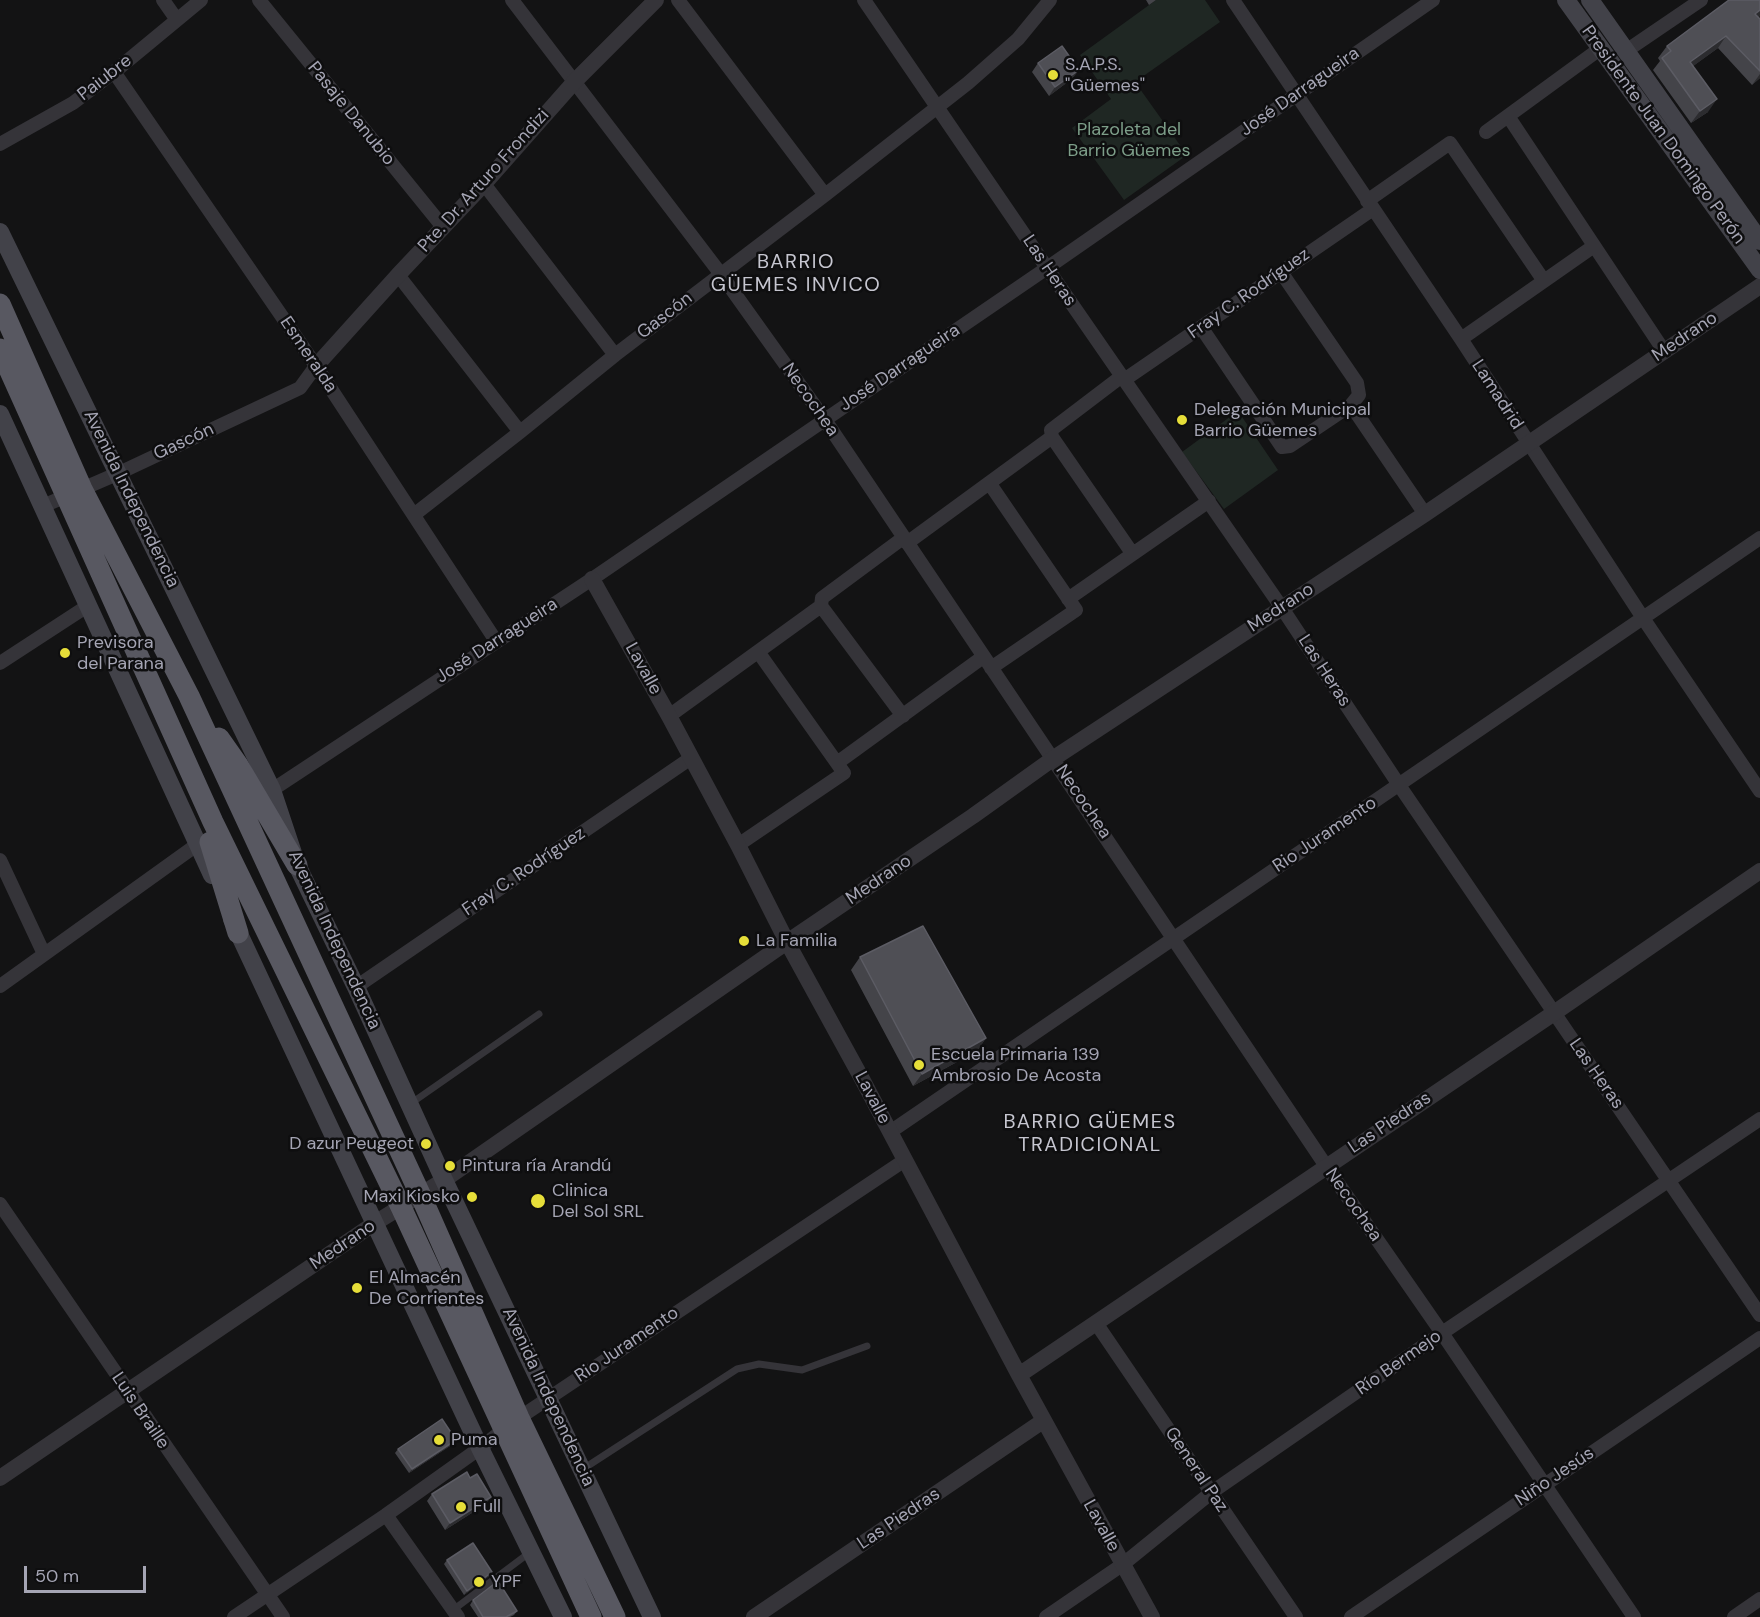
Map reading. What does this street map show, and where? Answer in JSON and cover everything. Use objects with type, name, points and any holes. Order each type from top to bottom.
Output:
[{"type":"highway","name":"Avenida Independencia","points":[[0,304],[173,733],[218,833],[401,1207],[511,1423],[615,1617]]},
{"type":"highway","name":"Avenida Independencia","points":[[0,349],[75,492],[189,696],[420,1194],[591,1617]]},
{"type":"highway","points":[[189,696],[238,765],[297,865]]},
{"type":"highway","points":[[173,733],[227,892],[238,933]]},
{"type":"main road","name":"Presidente Juan Domingo Perón","points":[[1566,0],[1760,270]]},
{"type":"main road","name":"Presidente Juan Domingo Perón","points":[[1590,0],[1760,241]]},
{"type":"main road","name":"Avenida Independencia","points":[[0,232],[272,790],[297,865],[652,1617]]},
{"type":"main road","points":[[0,414],[238,933],[480,1448],[563,1617]]},
{"type":"street","points":[[164,0],[177,20]]},
{"type":"street","name":"Paiubre","points":[[0,144],[73,103],[201,0]]},
{"type":"street","name":"Pasaje Danubio","points":[[259,0],[443,227]]},
{"type":"street","name":"Necochea","points":[[512,0],[720,273],[825,420],[1326,1166],[1634,1617]]},
{"type":"street","name":"Pte. Dr. Arturo Frondizi","points":[[316,366],[484,184],[574,81],[656,0]]},
{"type":"street","points":[[678,0],[825,195]]},
{"type":"street","name":"Las Heras","points":[[864,0],[1282,608],[1399,785],[1760,1315]]},
{"type":"street","name":"Gascón","points":[[415,514],[615,355],[825,195],[1003,54],[1050,0]]},
{"type":"street","name":"Lamadrid","points":[[1233,0],[1760,791]]},
{"type":"street","name":"José Darragueira","points":[[272,790],[592,579],[1047,268],[1433,0]]},
{"type":"street","points":[[1626,51],[1701,0]]},
{"type":"street","points":[[1486,132],[1600,48]]},
{"type":"street","name":"Esmeralda","points":[[114,72],[316,366],[496,641]]},
{"type":"street","points":[[1508,116],[1664,351]]},
{"type":"street","name":"Fray C. Rodríguez","points":[[1052,437],[1051,430],[1123,378],[1281,272],[1450,143],[1544,281]]},
{"type":"street","points":[[484,184],[615,355]]},
{"type":"street","points":[[1461,339],[1594,246]]},
{"type":"street","points":[[1201,327],[1282,447],[1290,446],[1351,405],[1359,395],[1357,383],[1281,272]]},
{"type":"street","points":[[398,275],[520,432]]},
{"type":"street","name":"Medrano","points":[[0,1478],[375,1223],[444,1180],[787,942],[964,823],[1054,758],[1425,514],[1760,286]]},
{"type":"street","name":"Gascón","points":[[43,506],[300,388],[316,366]]},
{"type":"street","points":[[1351,405],[1425,514]]},
{"type":"street","points":[[903,716],[821,606],[822,598],[990,484],[1052,437],[1132,553]]},
{"type":"street","points":[[837,764],[903,716],[987,662],[1076,610],[990,484]]},
{"type":"street","points":[[1068,598],[1209,501]]},
{"type":"street","name":"Rio Juramento","points":[[890,1132],[1760,538]]},
{"type":"street","name":"Lavalle","points":[[592,579],[669,716],[1043,1421],[1152,1617]]},
{"type":"street","points":[[0,663],[88,605]]},
{"type":"street","points":[[669,716],[821,606]]},
{"type":"street","points":[[738,845],[844,773],[759,652]]},
{"type":"street","name":"Fray C. Rodríguez","points":[[356,987],[691,758]]},
{"type":"street","points":[[0,986],[198,844]]},
{"type":"street","points":[[0,860],[44,954]]},
{"type":"street","name":"Las Piedras","points":[[1019,1376],[1760,871]]},
{"type":"street","name":"Río Bermejo","points":[[1046,1617],[1122,1565],[1212,1492],[1442,1333],[1760,1119]]},
{"type":"street","name":"Rio Juramento","points":[[234,1617],[386,1515],[549,1397],[904,1160]]},
{"type":"street","name":"Luis Braille","points":[[0,1204],[283,1617]]},
{"type":"street","name":"General Paz","points":[[1096,1323],[1296,1617]]},
{"type":"street","name":"Niño Jesús","points":[[1351,1617],[1760,1338]]},
{"type":"street","name":"Las Piedras","points":[[754,1617],[1043,1421]]},
{"type":"street","points":[[386,1515],[456,1613]]},
{"type":"street","points":[[1734,1617],[1760,1599]]},
{"type":"lane","points":[[410,1104],[539,1014]]},
{"type":"lane","points":[[582,1469],[737,1370],[759,1364],[802,1370],[867,1346]]},
{"type":"lane","points":[[456,1613],[531,1552]]},
{"type":"green space","name":"Plazoleta del Barrio Güemes","points":[[1156,0],[1205,0],[1220,22],[1135,82],[1187,155],[1124,200],[1072,128],[1111,99],[1080,55]]},
{"type":"green space","points":[[1238,411],[1278,470],[1224,509],[1182,452]]},
{"type":"building","points":[[1729,0],[1760,0],[1760,10],[1755,14],[1760,19],[1760,71],[1726,36],[1690,62],[1717,99],[1700,111],[1662,58],[1671,51],[1667,46]]},
{"type":"building","points":[[1062,46],[1079,70],[1055,87],[1038,63]]},
{"type":"building","points":[[923,926],[986,1038],[922,1074],[860,957]]},
{"type":"building","points":[[442,1419],[456,1440],[412,1469],[398,1449]]},
{"type":"building","points":[[467,1472],[470,1478],[477,1474],[491,1497],[450,1523],[432,1494]]},
{"type":"building","points":[[473,1543],[492,1572],[467,1591],[447,1560]]},
{"type":"building","points":[[498,1581],[517,1611],[506,1617],[483,1617],[473,1600]]},
{"type":"place","name":"S.A.P.S. \"Güemes\"","points":[[1053,75]]},
{"type":"place","name":"Delegación Municipal Barrio Güemes","points":[[1182,420]]},
{"type":"place","name":"Previsora del Parana","points":[[65,653]]},
{"type":"place","name":"La Familia","points":[[744,941]]},
{"type":"place","name":"Escuela Primaria 139 Ambrosio De Acosta","points":[[919,1065]]},
{"type":"place","name":"D azur Peugeot","points":[[426,1144]]},
{"type":"place","name":"Pintura ría Arandú","points":[[450,1166]]},
{"type":"place","name":"Maxi Kiosko","points":[[472,1197]]},
{"type":"place","name":"Clinica Del Sol SRL","points":[[538,1201]]},
{"type":"place","name":"El Almacén De Corrientes","points":[[357,1288]]},
{"type":"place","name":"Puma","points":[[439,1440]]},
{"type":"place","name":"Full","points":[[461,1507]]},
{"type":"place","name":"YPF","points":[[479,1582]]},
{"type":"district","name":"BARRIO GÜEMES INVICO","points":[[796,274]]},
{"type":"district","name":"BARRIO GÜEMES TRADICIONAL","points":[[1090,1134]]}]
